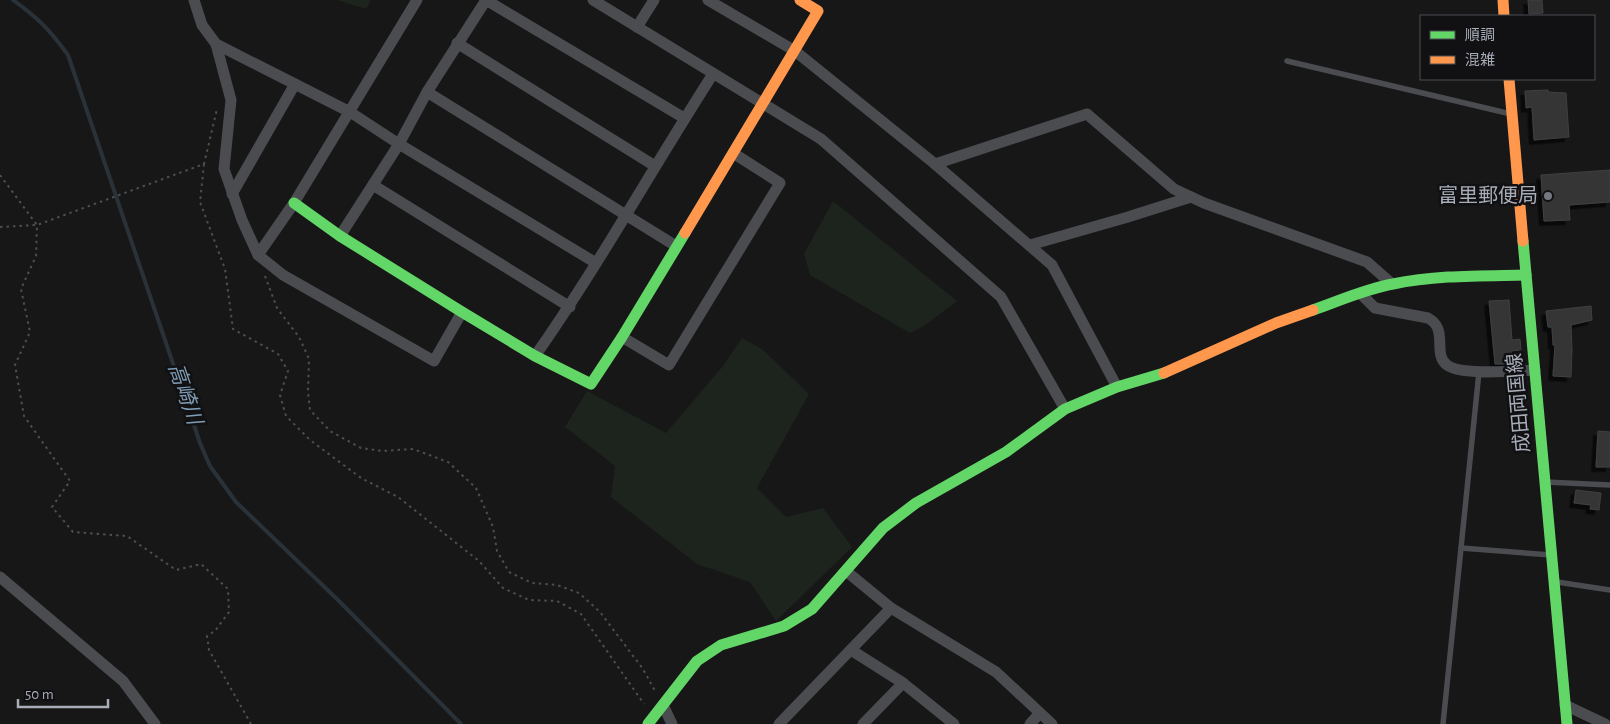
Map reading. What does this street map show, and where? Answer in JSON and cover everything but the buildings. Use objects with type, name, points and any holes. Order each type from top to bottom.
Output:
[{"type":"street","points":[[194,0],[202,25],[216,44],[231,100],[224,169],[232,194],[258,255],[283,275],[434,361],[462,312]]},
{"type":"street","points":[[258,255],[294,203],[417,0]]},
{"type":"street","points":[[340,236],[399,144],[427,92],[457,43],[486,0],[684,118]]},
{"type":"street","points":[[593,0],[821,139],[1001,296],[1065,409]]},
{"type":"street","points":[[637,27],[654,0]]},
{"type":"street","points":[[708,0],[795,51],[935,164],[1052,265],[1117,387]]},
{"type":"street","points":[[294,203],[340,236],[462,312],[535,356],[591,384],[622,337],[818,12],[800,0]]},
{"type":"street","points":[[1502,0],[1504,15]]},
{"type":"street","points":[[457,43],[655,166]]},
{"type":"street","points":[[216,44],[350,112],[399,144],[596,263]]},
{"type":"street","points":[[535,356],[570,307],[684,118],[713,74]]},
{"type":"street","name":"成田両国線","points":[[1509,80],[1567,724]]},
{"type":"street","points":[[232,194],[295,84]]},
{"type":"street","points":[[427,92],[676,246]]},
{"type":"street","points":[[935,164],[1087,114],[1174,189],[1204,203],[1367,262],[1392,284]]},
{"type":"street","points":[[622,337],[669,365],[780,183],[733,154]]},
{"type":"street","points":[[372,185],[570,307]]},
{"type":"street","points":[[1030,245],[1128,218],[1191,197]]},
{"type":"street","points":[[651,720],[697,661],[720,645],[784,626],[812,610],[884,528],[916,503],[1006,452],[1065,409],[1117,387],[1169,372],[1276,323],[1360,293],[1392,284],[1435,278],[1526,275]]},
{"type":"street","points":[[1360,293],[1375,308],[1428,318],[1435,322],[1439,329],[1443,362],[1456,370],[1479,372],[1535,370]]},
{"type":"street","points":[[846,571],[892,608],[996,672],[1052,724]]},
{"type":"street","points":[[0,576],[123,681],[155,724]]},
{"type":"street","points":[[779,724],[892,608]]},
{"type":"street","points":[[851,650],[903,682],[950,723]]},
{"type":"street","points":[[863,724],[903,682]]},
{"type":"street","points":[[663,705],[672,724]]},
{"type":"street","points":[[1565,705],[1605,724]]},
{"type":"street","points":[[1030,724],[1040,713]]},
{"type":"lane","points":[[1287,61],[1512,114]]},
{"type":"lane","points":[[1443,724],[1479,372]]},
{"type":"lane","points":[[1545,482],[1610,485]]},
{"type":"lane","points":[[1461,548],[1551,555]]},
{"type":"lane","points":[[1555,582],[1610,590]]},
{"type":"path","points":[[227,86],[219,103],[204,164],[200,202],[225,269],[233,329],[278,354],[288,371],[280,395],[286,416],[310,440],[361,478],[398,497],[457,543],[479,561],[503,588],[529,600],[557,602],[581,614],[651,720]]},
{"type":"path","points":[[0,227],[37,225],[204,164]]},
{"type":"path","points":[[0,175],[37,225],[36,256],[21,289],[30,332],[15,366],[24,416],[70,481],[52,507],[73,532],[128,536],[176,570],[201,564],[228,589],[229,612],[215,631],[207,636],[209,650],[251,724]]},
{"type":"path","points":[[258,255],[277,308],[299,336],[309,359],[308,392],[310,410],[330,431],[361,448],[382,451],[413,448],[448,462],[476,488],[493,527],[497,550],[509,572],[532,583],[557,585],[579,593],[606,619],[643,669],[663,705]]},
{"type":"shaded area","points":[[337,0],[371,0],[366,9]]},
{"type":"shaded area","points":[[833,201],[957,301],[924,326],[910,333],[810,275],[804,254]]},
{"type":"shaded area","points":[[742,338],[762,349],[809,394],[757,488],[786,517],[823,508],[852,547],[776,621],[750,582],[697,564],[611,497],[615,466],[565,427],[587,391],[666,433],[723,366]]},
{"type":"waterway","name":"高崎川","points":[[13,0],[43,25],[68,55],[200,443],[210,466],[236,502],[339,601],[461,724]]},
{"type":"traffic: fast","points":[[294,203],[340,236],[462,312],[535,356],[591,384],[685,233]]},
{"type":"traffic: fast","points":[[1523,241],[1567,724]]},
{"type":"traffic: fast","points":[[1313,310],[1372,289],[1409,281],[1459,276],[1526,275]]},
{"type":"traffic: fast","points":[[648,724],[697,661],[721,645],[784,626],[812,609],[883,528],[916,503],[1006,452],[1065,409],[1117,387],[1164,373]]},
{"type":"traffic: slow","points":[[685,233],[818,11],[800,0]]},
{"type":"traffic: slow","points":[[1503,0],[1504,15]]},
{"type":"traffic: slow","points":[[1509,80],[1523,241]]},
{"type":"traffic: slow","points":[[1164,373],[1276,323],[1313,310]]},
{"type":"place","name":"富里郵便局","points":[[1548,196]]}]
